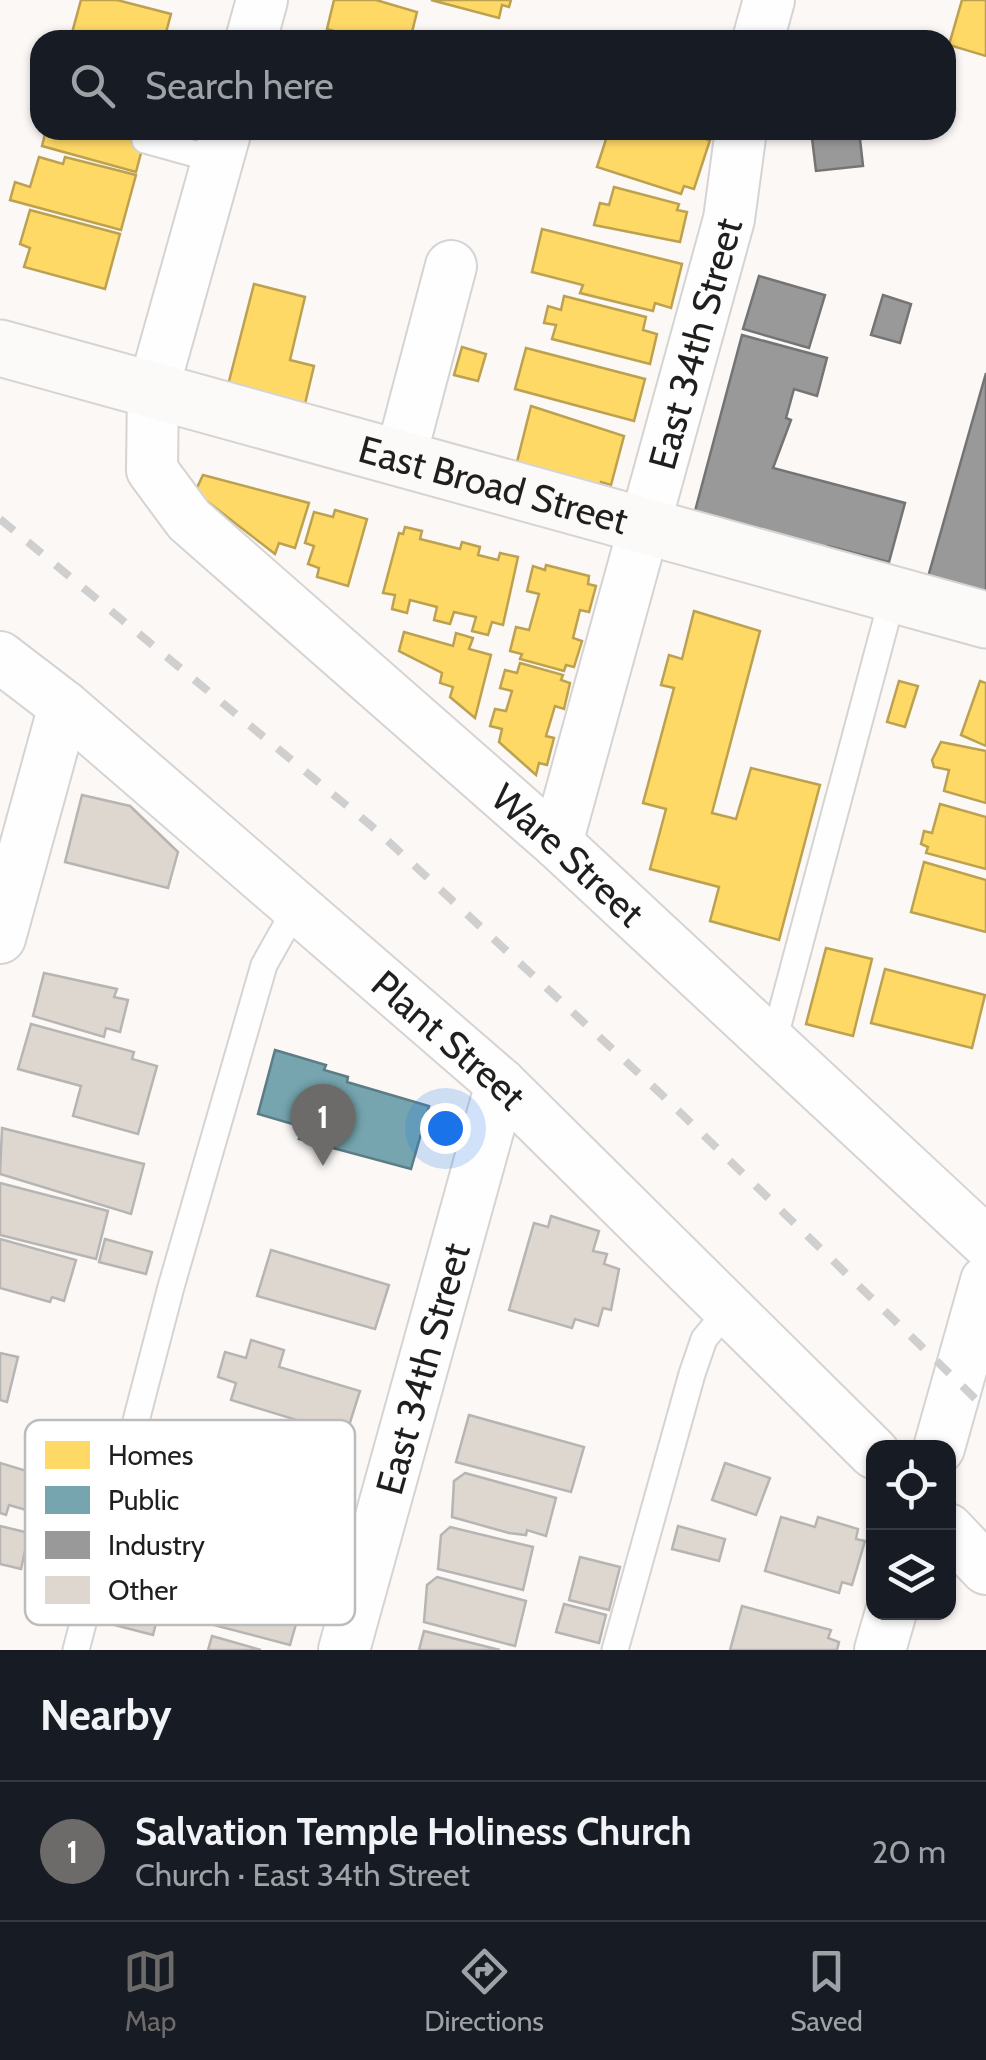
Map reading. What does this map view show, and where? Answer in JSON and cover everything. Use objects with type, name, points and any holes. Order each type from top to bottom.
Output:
[{"type":"main road","name":"East Broad Street","points":[[6,347],[986,620]]},
{"type":"street","points":[[254,30],[262,0]]},
{"type":"street","points":[[761,30],[769,0]]},
{"type":"street","name":"East 34th Street","points":[[557,844],[728,219],[740,140]]},
{"type":"street","points":[[153,390],[222,145]]},
{"type":"street","points":[[400,458],[451,266]]},
{"type":"street","name":"Ware Street","points":[[153,390],[152,470],[189,520],[557,844],[986,1242]]},
{"type":"street","name":"Plant Street","points":[[0,657],[64,706],[500,1084],[866,1445]]},
{"type":"street","points":[[0,938],[64,706]]},
{"type":"street","name":"East 34th Street","points":[[355,1610],[500,1084]]},
{"type":"street","points":[[941,1440],[986,1281]]},
{"type":"street","points":[[949,1530],[986,1569]]},
{"type":"street","points":[[880,1650],[889,1620]]},
{"type":"street","name":"East 34th Street","points":[[344,1650],[351,1625]]},
{"type":"lane","points":[[145,140],[222,145]]},
{"type":"lane","points":[[772,1044],[892,594]]},
{"type":"lane","points":[[136,1420],[264,965],[296,908]]},
{"type":"lane","points":[[615,1650],[692,1374],[704,1339],[729,1310]]},
{"type":"lane","points":[[76,1650],[83,1625]]},
{"type":"building: Homes","points":[[81,0],[117,0],[171,14],[167,30],[73,30]]},
{"type":"building: Homes","points":[[334,0],[376,0],[417,12],[412,30],[327,29]]},
{"type":"building: Homes","points":[[431,0],[511,0],[509,7],[502,5],[499,18]]},
{"type":"building: Homes","points":[[962,0],[986,0],[986,56],[956,47],[953,30]]},
{"type":"building: Homes","points":[[44,140],[144,140],[136,172],[42,146]]},
{"type":"building: Homes","points":[[606,140],[710,140],[694,189],[684,186],[681,194],[597,167]]},
{"type":"building: Homes","points":[[39,157],[63,164],[65,157],[136,175],[121,230],[10,200],[15,182],[30,187]]},
{"type":"building: Homes","points":[[614,187],[679,204],[677,210],[687,212],[680,242],[594,225],[600,203],[609,205]]},
{"type":"building: Homes","points":[[30,210],[120,234],[105,289],[24,267],[30,248],[20,244]]},
{"type":"building: Homes","points":[[542,229],[682,264],[671,308],[655,303],[653,311],[580,293],[583,285],[532,272]]},
{"type":"building: Homes","points":[[254,284],[305,297],[290,360],[314,366],[304,408],[227,389]]},
{"type":"building: Homes","points":[[564,296],[646,317],[643,330],[657,334],[650,364],[552,339],[556,325],[544,323],[548,306],[561,310]]},
{"type":"building: Homes","points":[[462,347],[486,354],[478,381],[454,375]]},
{"type":"building: Homes","points":[[526,348],[645,379],[634,421],[515,389]]},
{"type":"building: Homes","points":[[531,406],[624,436],[611,485],[601,482],[600,486],[517,462]]},
{"type":"building: Homes","points":[[203,475],[309,503],[295,548],[279,543],[275,554],[195,492]]},
{"type":"building: Homes","points":[[335,510],[367,519],[348,586],[317,577],[319,568],[308,564],[314,546],[305,543],[314,512],[333,517]]},
{"type":"building: Homes","points":[[405,527],[422,531],[420,539],[460,549],[462,542],[480,547],[478,555],[498,560],[500,553],[518,557],[503,625],[492,622],[488,635],[472,631],[476,617],[454,612],[450,624],[434,620],[437,607],[410,600],[407,613],[392,609],[395,595],[383,593],[399,533],[403,534]]},
{"type":"building: Homes","points":[[546,565],[589,576],[588,584],[596,586],[589,612],[580,610],[573,638],[582,641],[574,667],[566,665],[564,671],[520,659],[522,654],[510,651],[516,627],[529,630],[539,594],[527,591],[533,566],[545,570]]},
{"type":"building: Homes","points":[[694,611],[760,631],[712,813],[736,819],[751,768],[820,785],[779,940],[710,921],[719,887],[650,869],[666,809],[643,803],[674,688],[661,685],[669,655],[682,659]]},
{"type":"building: Homes","points":[[404,632],[453,646],[456,633],[473,638],[469,649],[491,655],[475,718],[450,697],[453,687],[440,683],[442,673],[399,651]]},
{"type":"building: Homes","points":[[520,663],[563,675],[561,680],[570,683],[564,709],[555,706],[546,736],[554,738],[547,765],[539,763],[536,775],[499,742],[502,729],[490,726],[495,709],[506,711],[512,691],[500,688],[505,670],[517,673]]},
{"type":"building: Homes","points":[[899,681],[918,686],[905,727],[887,722]]},
{"type":"building: Homes","points":[[980,681],[986,683],[986,746],[961,735]]},
{"type":"building: Homes","points":[[941,742],[986,751],[986,803],[944,791],[949,770],[934,767],[932,760]]},
{"type":"building: Homes","points":[[940,804],[986,817],[986,869],[926,853],[928,847],[921,844],[924,831],[932,833]]},
{"type":"building: Homes","points":[[924,862],[986,880],[986,932],[911,912]]},
{"type":"building: Homes","points":[[826,948],[872,959],[853,1036],[806,1024]]},
{"type":"building: Homes","points":[[885,969],[985,995],[972,1048],[871,1023]]},
{"type":"building: Public","points":[[275,1050],[326,1065],[324,1070],[348,1077],[347,1082],[429,1106],[411,1169],[299,1139],[303,1127],[258,1114]]},
{"type":"building: Industry","points":[[812,140],[860,140],[863,166],[816,171]]},
{"type":"building: Industry","points":[[759,276],[825,295],[809,348],[743,329]]},
{"type":"building: Industry","points":[[883,295],[911,304],[900,343],[871,335]]},
{"type":"building: Industry","points":[[742,335],[827,358],[817,396],[794,389],[786,418],[791,420],[773,468],[905,503],[889,562],[828,546],[827,550],[695,511]]},
{"type":"building: Industry","points":[[986,373],[986,594],[928,577]]},
{"type":"building: Other","points":[[82,795],[130,806],[178,852],[168,888],[65,862]]},
{"type":"building: Other","points":[[44,973],[117,989],[114,997],[128,1000],[120,1032],[106,1028],[104,1037],[33,1016]]},
{"type":"building: Other","points":[[31,1024],[134,1052],[132,1059],[157,1066],[138,1134],[73,1116],[81,1086],[18,1069]]},
{"type":"building: Other","points":[[2,1128],[144,1164],[131,1214],[0,1174]]},
{"type":"building: Other","points":[[0,1183],[108,1211],[96,1259],[0,1235]]},
{"type":"building: Other","points":[[551,1216],[599,1231],[593,1251],[607,1254],[604,1264],[619,1269],[611,1310],[603,1308],[598,1326],[575,1319],[572,1328],[509,1310],[534,1223],[548,1227]]},
{"type":"building: Other","points":[[0,1239],[76,1260],[64,1301],[52,1297],[50,1302],[0,1288]]},
{"type":"building: Other","points":[[105,1239],[152,1252],[146,1274],[99,1262]]},
{"type":"building: Other","points":[[271,1250],[389,1285],[375,1329],[257,1296]]},
{"type":"building: Other","points":[[251,1340],[284,1350],[279,1367],[360,1391],[351,1420],[297,1420],[231,1400],[236,1383],[218,1377],[225,1352],[246,1358]]},
{"type":"building: Other","points":[[0,1353],[18,1357],[7,1402],[0,1400]]},
{"type":"building: Other","points":[[469,1415],[584,1447],[571,1492],[456,1462]]},
{"type":"building: Other","points":[[0,1463],[25,1470],[25,1510],[9,1505],[6,1515],[0,1513]]},
{"type":"building: Other","points":[[725,1463],[770,1478],[756,1515],[712,1500]]},
{"type":"building: Other","points":[[465,1473],[556,1498],[546,1536],[527,1530],[526,1535],[509,1533],[452,1517],[454,1481]]},
{"type":"building: Other","points":[[781,1517],[815,1527],[818,1517],[858,1529],[856,1539],[865,1541],[852,1585],[842,1582],[839,1593],[765,1571]]},
{"type":"building: Other","points":[[0,1526],[25,1532],[21,1569],[0,1564]]},
{"type":"building: Other","points":[[678,1526],[725,1539],[719,1561],[672,1549]]},
{"type":"building: Other","points":[[450,1527],[533,1547],[523,1590],[438,1569],[441,1535]]},
{"type":"building: Other","points":[[580,1557],[620,1567],[609,1610],[569,1600]]},
{"type":"building: Other","points":[[437,1577],[526,1601],[515,1646],[424,1622],[427,1585]]},
{"type":"building: Other","points":[[564,1604],[606,1615],[599,1643],[556,1632]]},
{"type":"building: Other","points":[[742,1606],[831,1630],[828,1638],[839,1642],[837,1650],[730,1650]]},
{"type":"building: Other","points":[[115,1625],[156,1625],[153,1635]]},
{"type":"building: Other","points":[[214,1625],[296,1625],[290,1645]]},
{"type":"building: Other","points":[[424,1631],[500,1650],[419,1650]]},
{"type":"building: Other","points":[[212,1636],[261,1650],[208,1650]]},
{"type":"railway","points":[[0,519],[375,829],[661,1094],[986,1409]]},
{"type":"place","name":"Salvation Temple Holiness Church","points":[[323,1166]]}]
